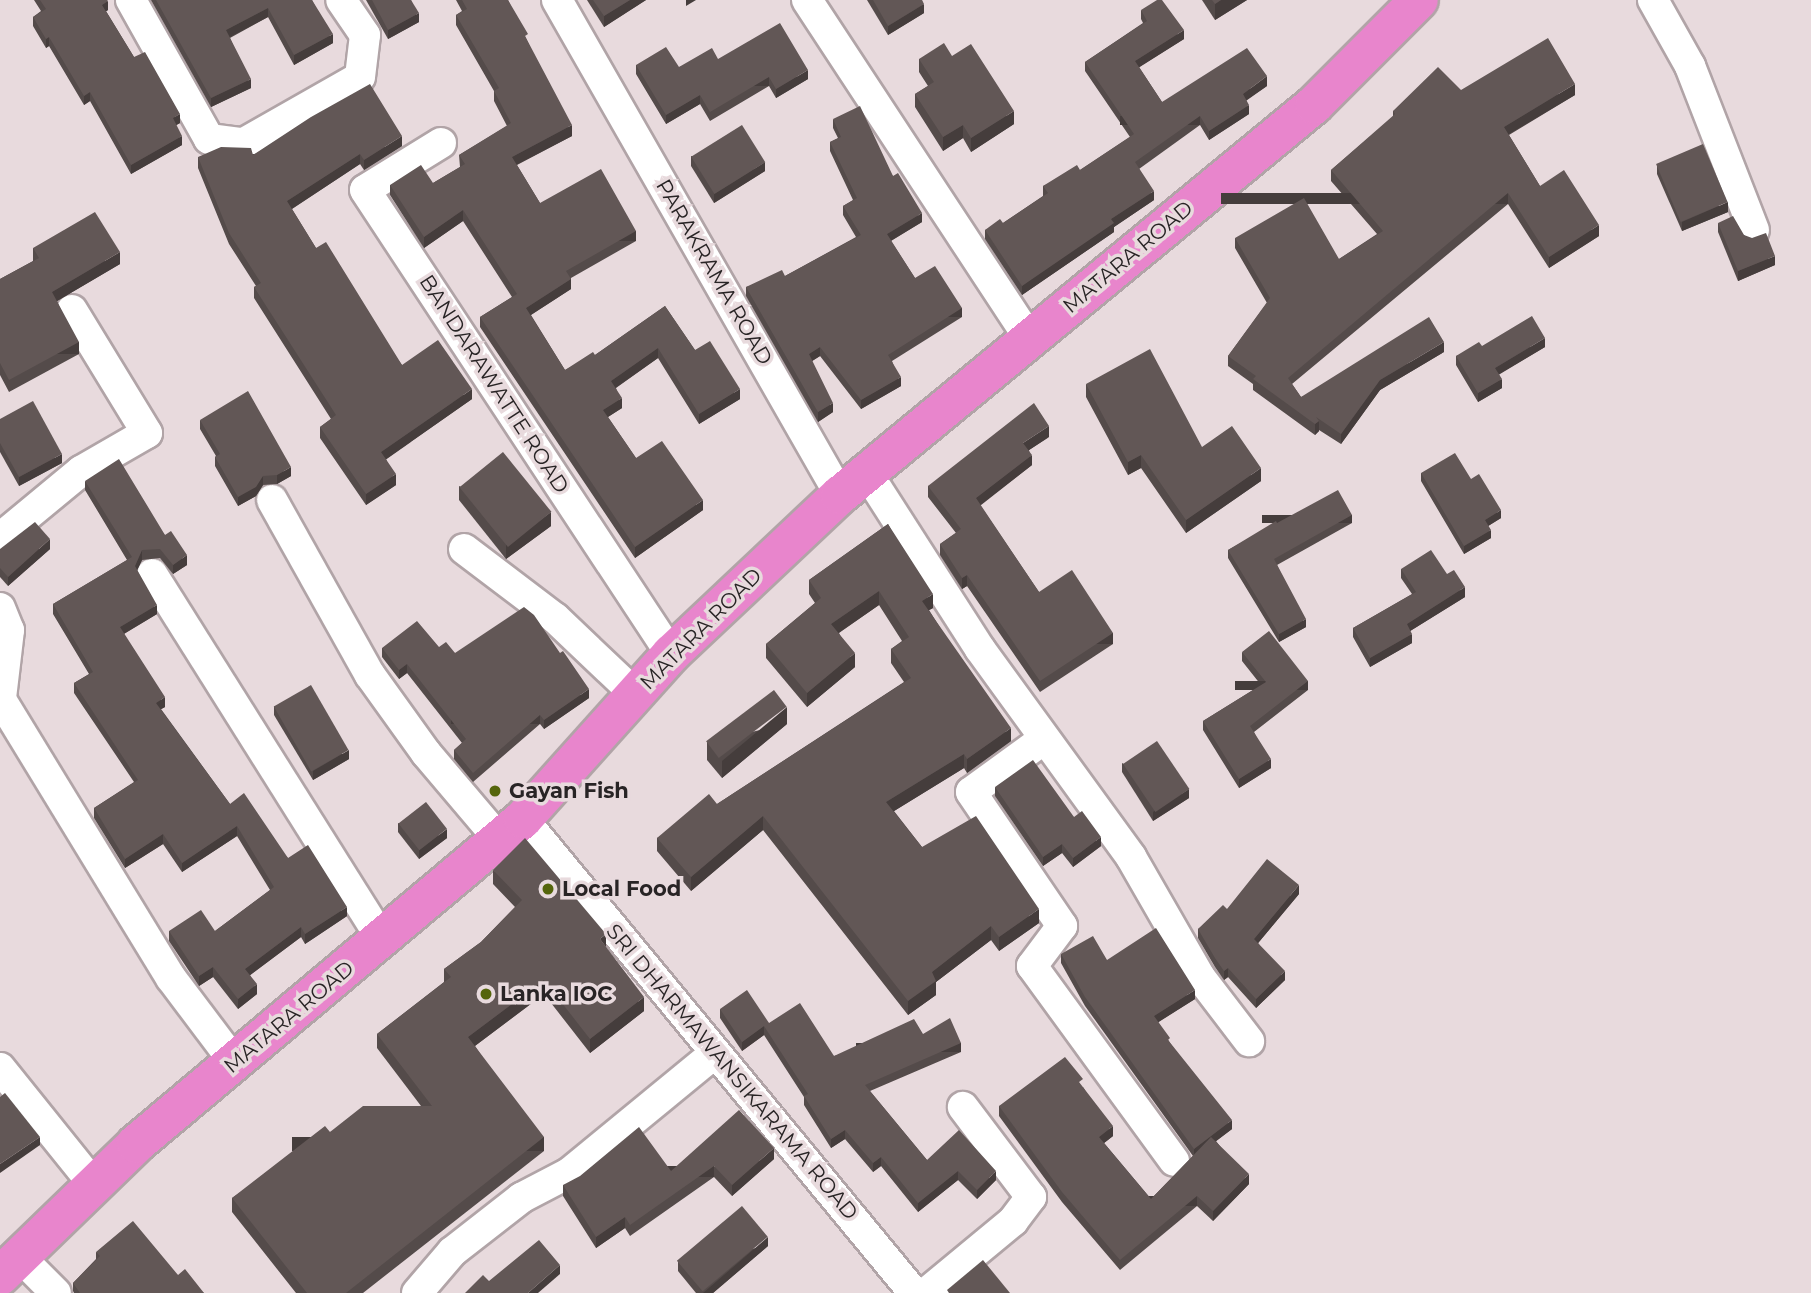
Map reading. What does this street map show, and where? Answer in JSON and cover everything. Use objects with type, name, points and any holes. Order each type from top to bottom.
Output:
[{"type":"highway","name":"MATARA ROAD","points":[[10,1266],[136,1144],[511,829],[671,654],[854,484],[1314,105],[1419,0]]},
{"type":"street","points":[[131,0],[209,139],[244,143],[360,78],[365,35],[341,0]]},
{"type":"street","name":"PARAKRAMA ROAD","points":[[557,0],[854,484],[1131,857],[1200,977],[1249,1041]]},
{"type":"street","points":[[807,0],[1030,339]]},
{"type":"street","points":[[1653,0],[1690,66],[1754,230]]},
{"type":"street","name":"BANDARAWATTE ROAD","points":[[441,143],[365,190],[671,654]]},
{"type":"street","points":[[0,538],[81,471],[147,433],[72,310]]},
{"type":"street","name":"SRI DHARMAWANSIKARAMA ROAD","points":[[272,500],[370,675],[426,753],[511,829],[715,1053],[914,1293]]},
{"type":"street","points":[[464,549],[555,618],[635,694]]},
{"type":"street","points":[[152,574],[382,939]]},
{"type":"street","points":[[0,608],[9,631],[0,698],[171,978],[235,1063]]},
{"type":"street","points":[[1044,739],[971,792],[1062,926],[1032,966],[1174,1161]]},
{"type":"street","points":[[417,1293],[452,1252],[521,1198],[569,1173],[715,1053]]},
{"type":"street","points":[[0,1068],[94,1185]]},
{"type":"street","points":[[926,1293],[1013,1221],[1031,1197],[963,1107]]},
{"type":"street","points":[[10,1266],[56,1293]]},
{"type":"building","points":[[40,0],[107,0],[102,5],[134,57],[145,52],[180,114],[173,118],[182,136],[131,165],[90,92],[84,96],[49,37],[46,39],[33,17],[46,9]]},
{"type":"building","points":[[156,0],[312,0],[333,34],[294,55],[268,8],[226,30],[251,79],[211,98]]},
{"type":"building","points":[[372,0],[411,0],[419,13],[388,30]]},
{"type":"building","points":[[462,0],[508,0],[528,34],[525,36],[572,125],[512,157],[540,203],[601,169],[636,231],[566,271],[571,279],[526,308],[565,370],[593,352],[595,355],[665,306],[695,350],[710,341],[740,389],[699,414],[658,348],[611,381],[622,398],[603,410],[636,458],[662,441],[703,500],[635,547],[480,317],[517,294],[463,210],[424,237],[390,185],[421,165],[433,183],[465,164],[459,155],[511,123],[494,91],[499,88],[456,15],[467,9]]},
{"type":"building","points":[[593,0],[630,0],[604,16]]},
{"type":"building","points":[[873,0],[922,0],[924,4],[888,26]]},
{"type":"building","points":[[1157,0],[1162,0],[1184,30],[1135,61],[1162,102],[1247,48],[1267,76],[1243,94],[1249,105],[1209,131],[1200,116],[1135,162],[1154,191],[1111,219],[1114,223],[1022,286],[985,230],[1000,219],[1003,223],[1048,193],[1043,186],[1077,165],[1080,170],[1134,134],[1085,62],[1147,21],[1141,10]]},
{"type":"building","points":[[780,23],[808,70],[776,89],[769,77],[710,112],[700,95],[666,115],[636,65],[666,47],[679,67],[712,48],[718,59]]},
{"type":"building","points":[[1548,38],[1575,84],[1504,127],[1540,186],[1564,170],[1599,225],[1549,257],[1508,193],[1288,378],[1301,397],[1429,317],[1444,342],[1380,380],[1341,434],[1316,417],[1319,421],[1315,424],[1253,379],[1256,376],[1228,356],[1270,298],[1235,238],[1304,198],[1339,259],[1383,231],[1331,170],[1395,114],[1393,111],[1438,67],[1461,90]]},
{"type":"building","points":[[944,43],[952,56],[971,44],[1014,111],[971,138],[963,125],[943,137],[915,94],[934,82],[919,59]]},
{"type":"building","points":[[370,84],[402,136],[364,160],[360,154],[287,201],[316,248],[326,242],[402,365],[438,340],[472,389],[381,452],[396,474],[366,494],[320,427],[336,415],[254,287],[261,283],[229,233],[198,157],[221,147],[251,148],[253,155],[311,117]]},
{"type":"building","points":[[860,106],[893,176],[898,173],[922,213],[887,234],[915,278],[935,266],[962,308],[888,355],[901,377],[861,400],[820,347],[809,354],[833,403],[818,412],[746,287],[782,270],[785,276],[861,235],[843,206],[857,198],[830,142],[841,137],[833,119]]},
{"type":"building","points":[[742,125],[765,162],[714,194],[691,157]]},
{"type":"building","points":[[1703,144],[1728,202],[1681,222],[1656,164]]},
{"type":"building","points":[[95,212],[120,252],[52,292],[79,342],[9,380],[0,363],[0,279],[39,258],[33,248]]},
{"type":"building","points":[[1733,216],[1744,235],[1752,238],[1766,233],[1775,256],[1738,271],[1718,223]]},
{"type":"building","points":[[1532,316],[1545,338],[1495,368],[1502,379],[1478,393],[1456,356],[1479,342],[1482,346]]},
{"type":"building","points":[[1150,349],[1202,447],[1232,426],[1261,468],[1186,520],[1141,455],[1128,462],[1086,384]]},
{"type":"building","points":[[248,391],[291,467],[277,475],[263,476],[256,487],[238,497],[215,457],[220,454],[200,420]]},
{"type":"building","points":[[33,401],[62,454],[19,477],[0,443],[0,419]]},
{"type":"building","points":[[1034,403],[1049,426],[1023,443],[1032,455],[976,498],[1039,592],[1072,570],[1113,633],[1040,681],[967,575],[962,578],[940,544],[961,529],[928,486]]},
{"type":"building","points":[[503,452],[551,512],[508,547],[459,487]]},
{"type":"building","points":[[1455,453],[1471,479],[1479,474],[1501,510],[1485,520],[1491,530],[1464,546],[1421,473]]},
{"type":"building","points":[[119,459],[165,535],[171,531],[187,555],[173,565],[160,549],[142,550],[135,566],[157,605],[120,627],[165,697],[156,703],[230,804],[244,793],[288,858],[308,845],[347,907],[305,934],[301,927],[245,969],[257,984],[238,999],[213,967],[199,976],[169,931],[201,910],[215,931],[274,887],[237,826],[182,863],[163,834],[125,859],[94,808],[138,780],[74,683],[93,672],[53,604],[132,557],[85,481]]},
{"type":"building","points":[[1338,490],[1352,515],[1274,559],[1306,619],[1279,634],[1228,550],[1276,521],[1277,523]]},
{"type":"building","points":[[35,522],[50,539],[8,577],[0,568],[0,549]]},
{"type":"building","points":[[888,524],[933,594],[922,601],[1011,728],[967,759],[964,754],[886,802],[922,847],[976,816],[1039,909],[999,937],[991,926],[932,972],[936,981],[908,1001],[763,816],[691,877],[657,838],[709,794],[717,804],[911,678],[891,649],[909,637],[879,591],[831,624],[855,653],[807,693],[766,644],[821,598],[809,580]]},
{"type":"building","points":[[1431,550],[1447,574],[1454,570],[1465,587],[1407,624],[1412,634],[1370,658],[1353,628],[1416,592],[1401,569]]},
{"type":"building","points":[[524,607],[534,615],[560,653],[563,651],[589,689],[544,720],[540,715],[473,773],[454,750],[466,739],[407,664],[399,670],[382,648],[417,621],[439,647],[446,642],[455,653]]},
{"type":"building","points":[[1269,631],[1308,681],[1250,726],[1271,759],[1239,779],[1203,721],[1266,682],[1242,652]]},
{"type":"building","points":[[311,685],[349,750],[311,771],[274,706]]},
{"type":"building","points":[[774,690],[787,707],[719,758],[706,741]]},
{"type":"building","points":[[1157,741],[1189,789],[1155,812],[1123,764]]},
{"type":"building","points":[[1033,760],[1074,817],[1082,811],[1101,837],[1073,858],[1062,844],[1043,857],[995,787]]},
{"type":"building","points":[[426,802],[447,829],[419,850],[398,824]]},
{"type":"building","points":[[525,838],[606,934],[600,939],[644,997],[590,1039],[544,980],[468,1037],[544,1137],[346,1293],[307,1293],[232,1198],[325,1126],[330,1132],[363,1106],[432,1106],[377,1034],[451,977],[444,969],[481,942],[522,900],[493,870]]},
{"type":"building","points":[[1267,859],[1299,885],[1254,939],[1285,971],[1256,999],[1228,968],[1224,971],[1198,929],[1223,905],[1227,909]]},
{"type":"building","points":[[1156,928],[1195,990],[1154,1016],[1170,1038],[1168,1040],[1232,1120],[1194,1149],[1085,997],[1061,954],[1093,936],[1107,960]]},
{"type":"building","points":[[747,990],[769,1023],[800,1003],[834,1056],[914,1019],[923,1034],[950,1018],[961,1043],[865,1085],[927,1160],[959,1130],[996,1171],[977,1190],[958,1171],[918,1203],[881,1157],[873,1163],[845,1130],[831,1139],[804,1096],[808,1094],[764,1026],[742,1042],[720,1009]]},
{"type":"building","points":[[1065,1057],[1083,1079],[1079,1082],[1113,1126],[1099,1137],[1151,1199],[1211,1137],[1249,1174],[1213,1211],[1197,1196],[1120,1260],[1062,1192],[999,1106]]},
{"type":"building","points":[[5,1093],[40,1137],[0,1164],[0,1097]]},
{"type":"building","points":[[739,1110],[774,1148],[732,1185],[714,1166],[630,1225],[625,1217],[596,1237],[563,1185],[580,1176],[639,1127],[671,1171]]},
{"type":"building","points":[[742,1206],[768,1237],[703,1291],[677,1261]]},
{"type":"building","points":[[133,1221],[178,1275],[185,1269],[204,1293],[80,1293],[73,1283],[100,1256],[96,1252]]},
{"type":"building","points":[[539,1240],[560,1265],[528,1293],[465,1293],[483,1275],[489,1281]]},
{"type":"building","points":[[983,1260],[1010,1293],[949,1293],[947,1290]]},
{"type":"place","name":"Gayan Fish","points":[[495,791]]},
{"type":"place","name":"Local Food","points":[[548,889]]},
{"type":"place","name":"Lanka IOC","points":[[486,994]]}]
